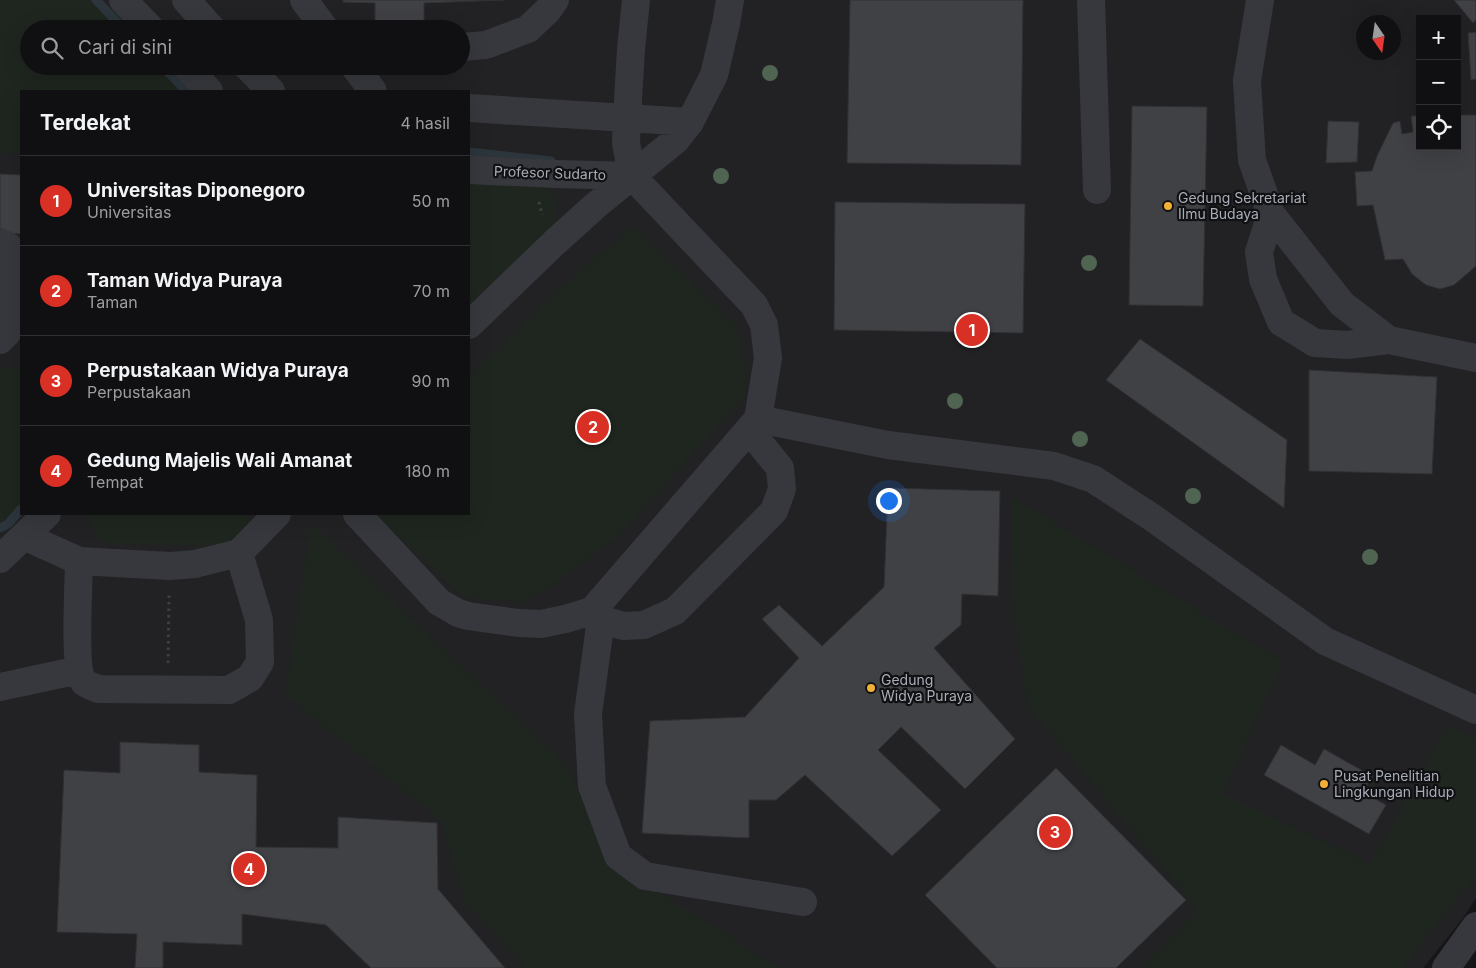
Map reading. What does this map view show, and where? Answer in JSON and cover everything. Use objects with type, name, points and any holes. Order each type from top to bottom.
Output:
[{"type":"street","points":[[123,0],[142,20]]},
{"type":"street","points":[[304,0],[318,20]]},
{"type":"street","points":[[470,46],[486,45],[528,29],[548,10],[555,0]]},
{"type":"street","points":[[636,0],[626,118],[626,143],[632,176],[754,305],[764,325],[768,358],[753,424],[596,615],[588,714],[592,786],[618,856],[645,876],[803,902]]},
{"type":"street","points":[[470,324],[554,243],[676,140],[690,122],[714,75],[730,0]]},
{"type":"street","points":[[1091,0],[1097,190]]},
{"type":"street","points":[[1260,0],[1247,81],[1252,160],[1271,214],[1342,304],[1389,340]]},
{"type":"street","points":[[194,75],[208,90]]},
{"type":"street","points":[[256,75],[270,90]]},
{"type":"street","points":[[361,75],[372,90]]},
{"type":"street","points":[[470,108],[690,122]]},
{"type":"street","name":"Profesor Sudarto","points":[[470,170],[632,176]]},
{"type":"street","points":[[1271,214],[1259,252],[1263,280],[1281,322],[1315,343],[1347,345],[1389,340],[1476,358]]},
{"type":"street","points":[[0,242],[12,250],[7,333],[0,340]]},
{"type":"street","points":[[358,515],[439,602],[458,613],[518,623],[541,624],[596,615],[623,626],[644,625],[675,611],[774,511],[782,489],[780,468],[753,424]]},
{"type":"street","points":[[753,424],[888,445],[1054,466],[1094,479],[1325,641],[1476,710]]},
{"type":"street","points":[[0,559],[46,515]]},
{"type":"street","points":[[24,536],[79,561],[170,566],[195,564],[239,552],[276,515]]},
{"type":"street","points":[[79,561],[78,670],[84,682],[98,689],[229,690],[250,678],[260,662],[259,620],[239,552]]},
{"type":"street","points":[[0,687],[78,670]]},
{"type":"street","points":[[1446,968],[1476,926]]},
{"type":"path","points":[[537,197],[541,207],[542,218]]},
{"type":"path","points":[[168,689],[170,566]]},
{"type":"shaded area","points":[[0,0],[1476,0],[1476,898],[1463,918],[1423,968],[0,968]]},
{"type":"shaded area","points":[[0,0],[96,0],[116,20],[20,20],[20,75],[171,75],[185,90],[20,90],[20,154],[0,153]]},
{"type":"shaded area","points":[[470,179],[540,183],[550,191],[557,202],[555,218],[547,231],[470,304]]},
{"type":"shaded area","points":[[633,226],[736,325],[745,367],[745,398],[614,540],[567,575],[526,602],[465,598],[375,515],[470,515],[470,374],[495,352],[548,298]]},
{"type":"shaded area","points":[[0,368],[20,369],[20,510],[8,524],[0,528]]},
{"type":"shaded area","points":[[1011,496],[1282,662],[1223,793],[1370,864],[1449,725],[1476,740],[1476,876],[1402,968],[1141,968],[1198,910],[1027,705],[1013,602]]},
{"type":"shaded area","points":[[89,515],[249,515],[249,524],[227,546],[109,544],[95,532]]},
{"type":"shaded area","points":[[311,523],[566,764],[609,859],[778,968],[528,968],[465,902],[441,821],[285,695]]},
{"type":"building","points":[[343,0],[505,0],[424,3],[424,20],[375,20],[375,3],[343,2]]},
{"type":"building","points":[[850,0],[1023,0],[1021,165],[847,163]]},
{"type":"building","points":[[1454,0],[1476,0],[1476,20],[1473,23]]},
{"type":"building","points":[[1476,32],[1476,79],[1471,80],[1468,33]]},
{"type":"building","name":"Gedung Sekretariat Ilmu Budaya","points":[[1132,106],[1207,107],[1203,306],[1129,305]]},
{"type":"building","points":[[1461,115],[1476,115],[1476,266],[1454,285],[1440,289],[1426,285],[1412,274],[1403,259],[1385,260],[1373,205],[1357,206],[1355,172],[1372,171],[1393,123],[1400,121],[1402,134],[1413,132],[1411,116],[1416,116],[1416,150],[1461,150]]},
{"type":"building","points":[[1328,121],[1359,122],[1357,162],[1326,163]]},
{"type":"building","points":[[0,174],[20,175],[20,234],[0,233]]},
{"type":"building","points":[[835,202],[1025,204],[1023,333],[834,330]]},
{"type":"building","points":[[1140,339],[1287,440],[1284,508],[1106,380]]},
{"type":"building","points":[[1309,370],[1437,377],[1432,474],[1309,471]]},
{"type":"building","name":"Gedung Widya Puraya","points":[[888,488],[1000,491],[998,596],[962,594],[961,625],[934,648],[1015,739],[965,789],[901,727],[878,750],[941,810],[892,856],[805,775],[776,800],[749,800],[749,838],[642,833],[650,721],[745,717],[799,658],[762,619],[779,605],[822,646],[884,587]]},
{"type":"building","points":[[120,742],[199,745],[199,772],[257,775],[256,847],[338,848],[338,817],[437,823],[438,889],[505,968],[371,968],[326,925],[242,914],[242,945],[163,942],[163,968],[135,968],[137,934],[57,932],[64,770],[120,773]]},
{"type":"building","name":"Pusat Penelitian Lingkungan Hidup","points":[[1281,745],[1315,765],[1324,749],[1372,776],[1363,792],[1386,805],[1369,834],[1264,775]]},
{"type":"building","points":[[1056,768],[1186,900],[1116,968],[997,968],[925,895]]},
{"type":"waterway","points":[[96,0],[115,20]]},
{"type":"waterway","points":[[171,75],[185,90]]},
{"type":"waterway","points":[[470,152],[551,161]]},
{"type":"waterway","points":[[0,528],[8,524],[20,510]]},
{"type":"place","name":"Gedung Sekretariat Ilmu Budaya","points":[[1168,206]]},
{"type":"place","name":"Universitas Diponegoro","points":[[972,330]]},
{"type":"place","name":"Taman Widya Puraya","points":[[593,427]]},
{"type":"place","name":"Gedung Widya Puraya","points":[[871,688]]},
{"type":"place","name":"Pusat Penelitian Lingkungan Hidup","points":[[1324,784]]},
{"type":"place","name":"Perpustakaan Widya Puraya","points":[[1055,832]]},
{"type":"place","name":"Gedung Majelis Wali Amanat","points":[[249,869]]}]
